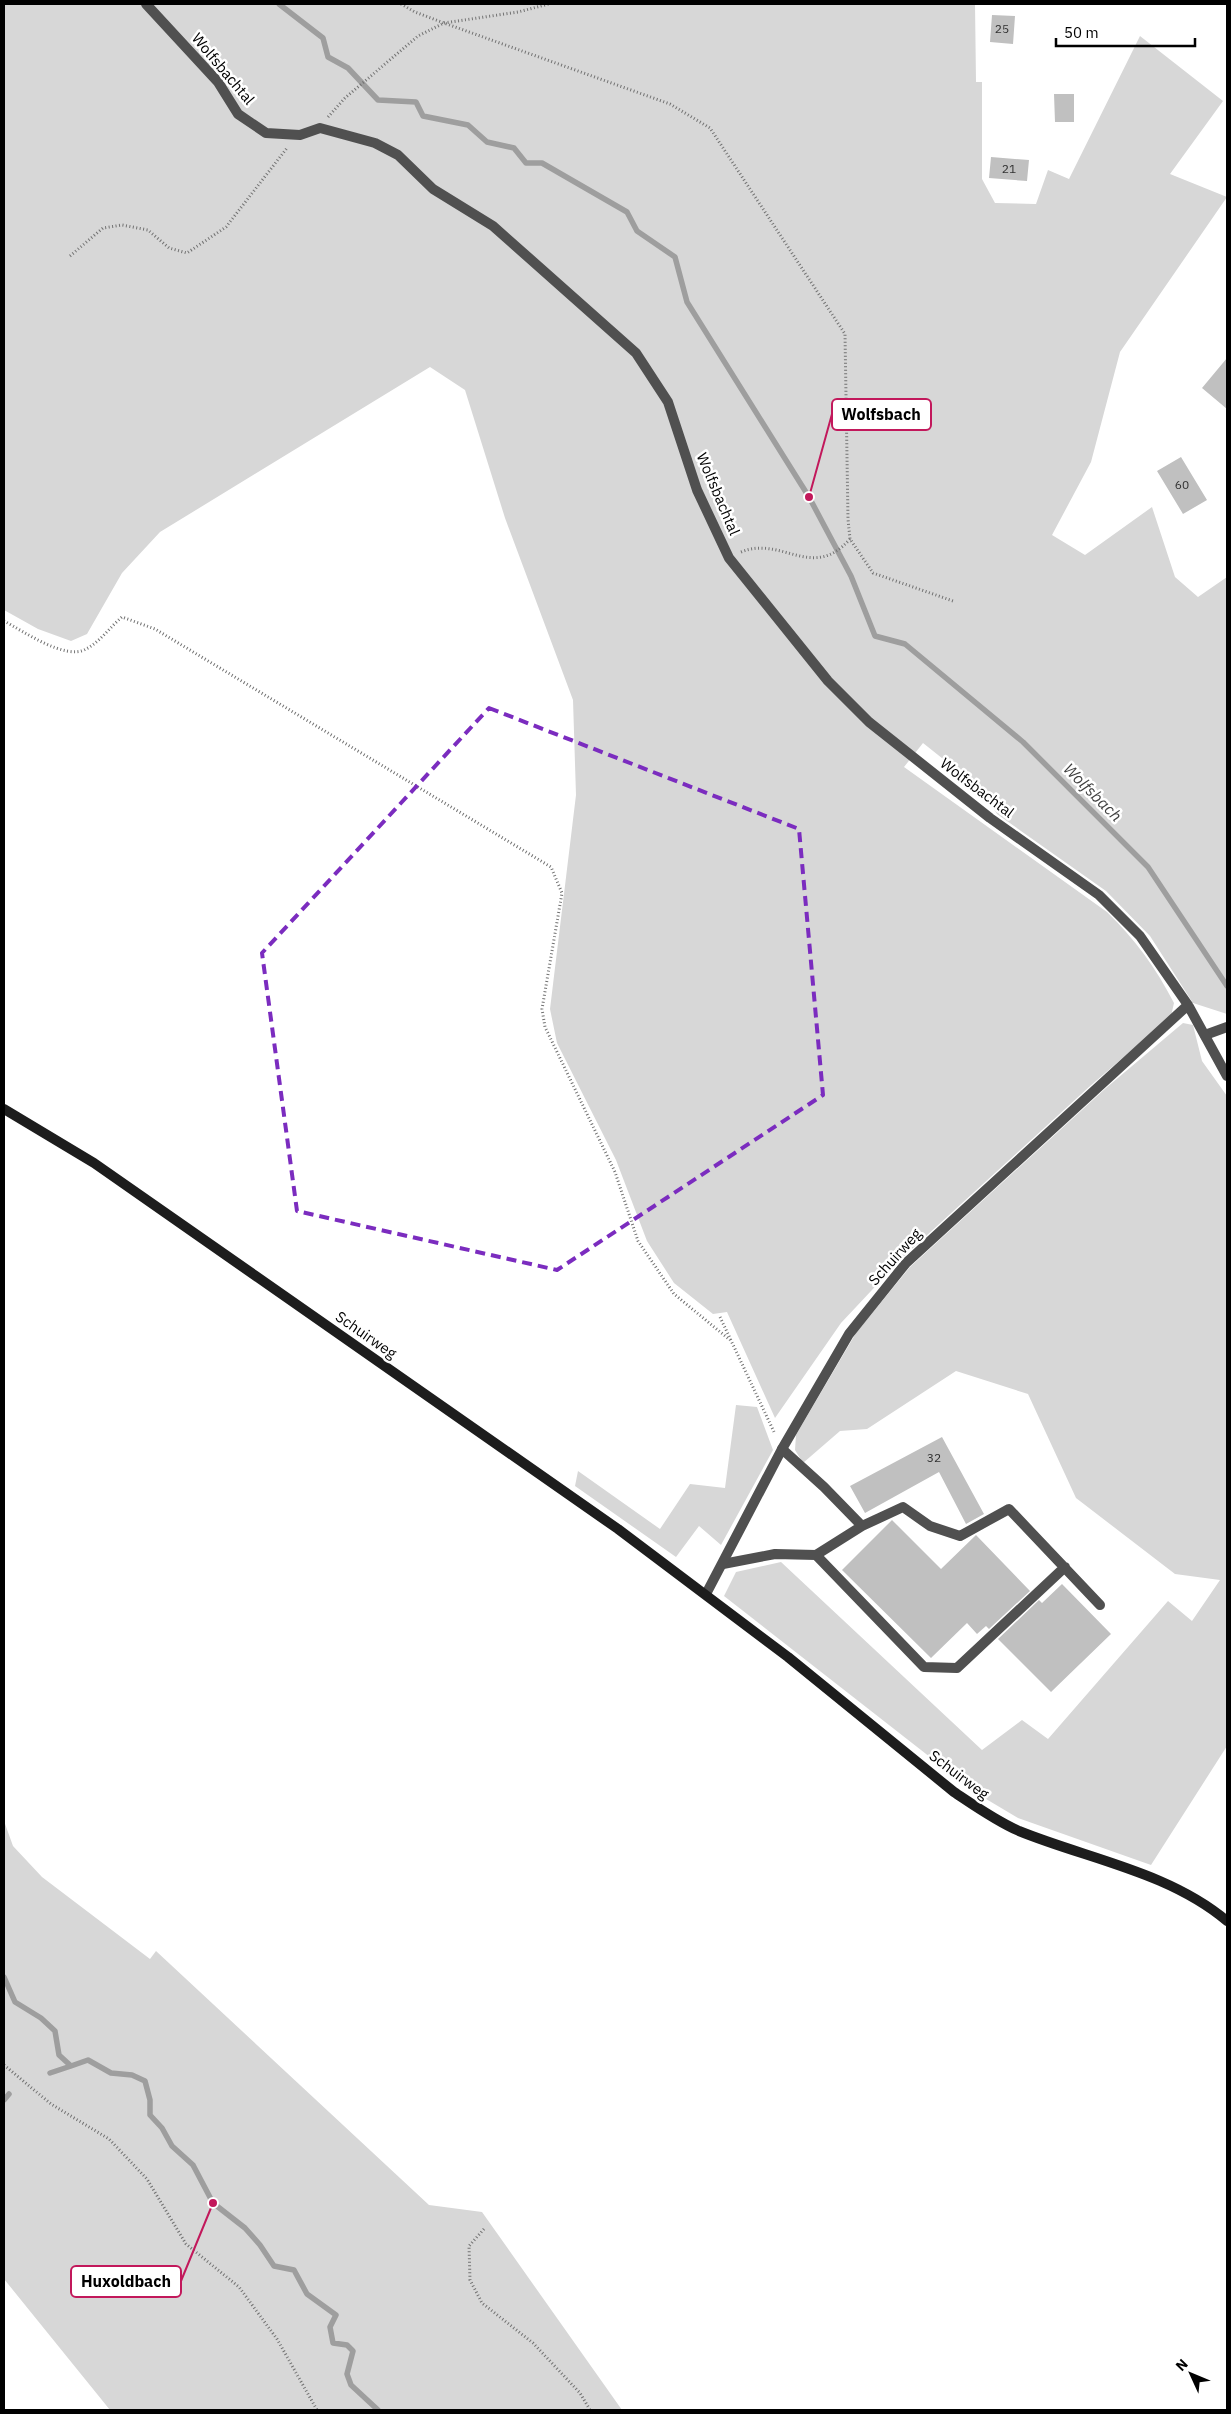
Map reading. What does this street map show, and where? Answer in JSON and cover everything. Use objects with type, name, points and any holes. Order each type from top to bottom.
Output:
[{"type":"main road","name":"Schuirweg","points":[[4,1109],[94,1163],[618,1529],[706,1594],[954,1792],[987,1814],[1018,1830],[1190,1894],[1227,1921]]},
{"type":"street","name":"Wolfsbachtal","points":[[146,4],[218,82],[238,114],[266,133],[300,135],[320,128],[375,143],[398,155],[433,189],[493,226],[636,354],[668,402],[697,490],[729,558],[828,680],[869,722],[990,818],[1100,895],[1140,936],[1188,1005],[1227,1076]]},
{"type":"street","name":"Schuirweg","points":[[706,1594],[782,1449],[848,1334],[906,1264],[1188,1005]]},
{"type":"street","points":[[1206,1035],[1227,1027]]},
{"type":"street","points":[[782,1449],[824,1487],[862,1526]]},
{"type":"street","points":[[723,1564],[775,1554],[816,1554],[862,1526],[903,1507],[930,1526],[960,1536],[1008,1509],[1100,1605]]},
{"type":"street","points":[[816,1554],[924,1666],[958,1668],[1065,1568]]},
{"type":"path","points":[[401,4],[415,12],[444,23],[670,104],[710,128],[845,334],[850,539],[873,573],[953,601]]},
{"type":"path","points":[[320,128],[345,98],[418,36],[444,23],[518,12],[549,4]]},
{"type":"path","points":[[70,256],[103,228],[122,224],[148,230],[168,248],[186,253],[226,227],[282,153],[300,135]]},
{"type":"path","points":[[729,558],[752,548],[770,547],[804,559],[822,557],[845,545],[850,539]]},
{"type":"path","points":[[4,621],[39,640],[75,653],[89,648],[122,618],[155,629],[552,867],[562,893],[542,1009],[545,1027],[615,1172],[638,1241],[674,1294],[730,1340]]},
{"type":"path","points":[[720,1317],[782,1449]]},
{"type":"path","points":[[4,2065],[51,2104],[109,2139],[147,2179],[186,2244],[239,2287],[277,2339],[317,2410]]},
{"type":"path","points":[[484,2228],[469,2246],[470,2280],[482,2303],[533,2342],[580,2394],[590,2410]]},
{"type":"highlighted area","points":[[489,708],[799,829],[823,1095],[557,1270],[297,1211],[262,953]]},
{"type":"shaded area","points":[[4,4],[975,4],[976,82],[982,82],[982,179],[995,203],[1036,204],[1048,170],[1069,179],[1140,36],[1223,101],[1170,174],[1227,197],[1120,352],[1091,462],[1052,535],[1085,555],[1152,507],[1175,577],[1198,597],[1227,577],[1227,1014],[1193,1003],[1150,936],[1106,891],[997,814],[982,790],[923,743],[904,767],[1107,912],[1144,954],[1174,1003],[1171,1016],[1089,1087],[902,1258],[841,1323],[775,1418],[727,1312],[713,1314],[674,1283],[647,1241],[616,1160],[557,1043],[550,1009],[576,795],[573,700],[505,518],[465,390],[430,367],[160,532],[122,573],[87,634],[71,641],[38,629],[4,610]]},
{"type":"shaded area","points":[[1183,1023],[1193,1025],[1202,1061],[1227,1096],[1227,1746],[1151,1865],[1018,1818],[976,1793],[724,1596],[736,1572],[781,1562],[982,1750],[1022,1720],[1048,1739],[1168,1601],[1192,1621],[1220,1580],[1175,1574],[1076,1498],[1028,1394],[956,1371],[867,1429],[840,1431],[803,1463],[795,1450],[796,1435],[856,1333],[910,1267],[1106,1088]]},
{"type":"shaded area","points":[[736,1405],[757,1407],[773,1450],[721,1545],[699,1526],[676,1557],[575,1486],[578,1471],[660,1529],[690,1484],[725,1488]]},
{"type":"shaded area","points":[[4,1821],[13,1846],[42,1877],[150,1959],[156,1951],[429,2205],[482,2212],[622,2410],[110,2410],[4,2279]]},
{"type":"building","points":[[992,15],[1015,16],[1013,44],[990,42]]},
{"type":"building","points":[[1054,94],[1074,94],[1074,122],[1055,122]]},
{"type":"building","points":[[991,157],[1029,160],[1027,181],[989,178]]},
{"type":"building","points":[[1227,358],[1227,409],[1202,388]]},
{"type":"building","points":[[1181,457],[1207,500],[1183,514],[1157,471]]},
{"type":"building","points":[[942,1437],[984,1514],[966,1524],[939,1472],[865,1513],[850,1486]]},
{"type":"building","points":[[892,1520],[941,1569],[976,1535],[1030,1591],[989,1629],[986,1626],[977,1634],[967,1623],[931,1658],[842,1570]]},
{"type":"building","points":[[1062,1584],[1111,1634],[1051,1692],[998,1639],[1039,1600],[1042,1603]]},
{"type":"waterway","name":"Wolfsbach","points":[[279,4],[323,38],[328,57],[348,68],[378,100],[416,102],[423,116],[468,125],[487,142],[514,148],[526,163],[542,163],[627,212],[637,231],[675,257],[687,302],[809,497],[851,576],[875,636],[905,644],[1023,742],[1148,867],[1227,986]]},
{"type":"waterway","points":[[4,1977],[15,2002],[41,2018],[55,2031],[59,2055],[71,2066],[88,2060],[111,2073],[132,2075],[145,2081],[150,2100],[150,2115],[162,2128],[172,2146],[193,2165],[213,2203],[245,2228],[260,2245],[274,2266],[294,2270],[307,2294],[336,2315],[330,2327],[333,2343],[347,2345],[353,2351],[347,2374],[351,2385],[378,2410]]},
{"type":"waterway","points":[[50,2073],[71,2066]]},
{"type":"waterway","points":[[4,2100],[9,2094]]},
{"type":"place","name":"Wolfsbach","points":[[809,497]]},
{"type":"place","name":"Huxoldbach","points":[[213,2203]]}]
